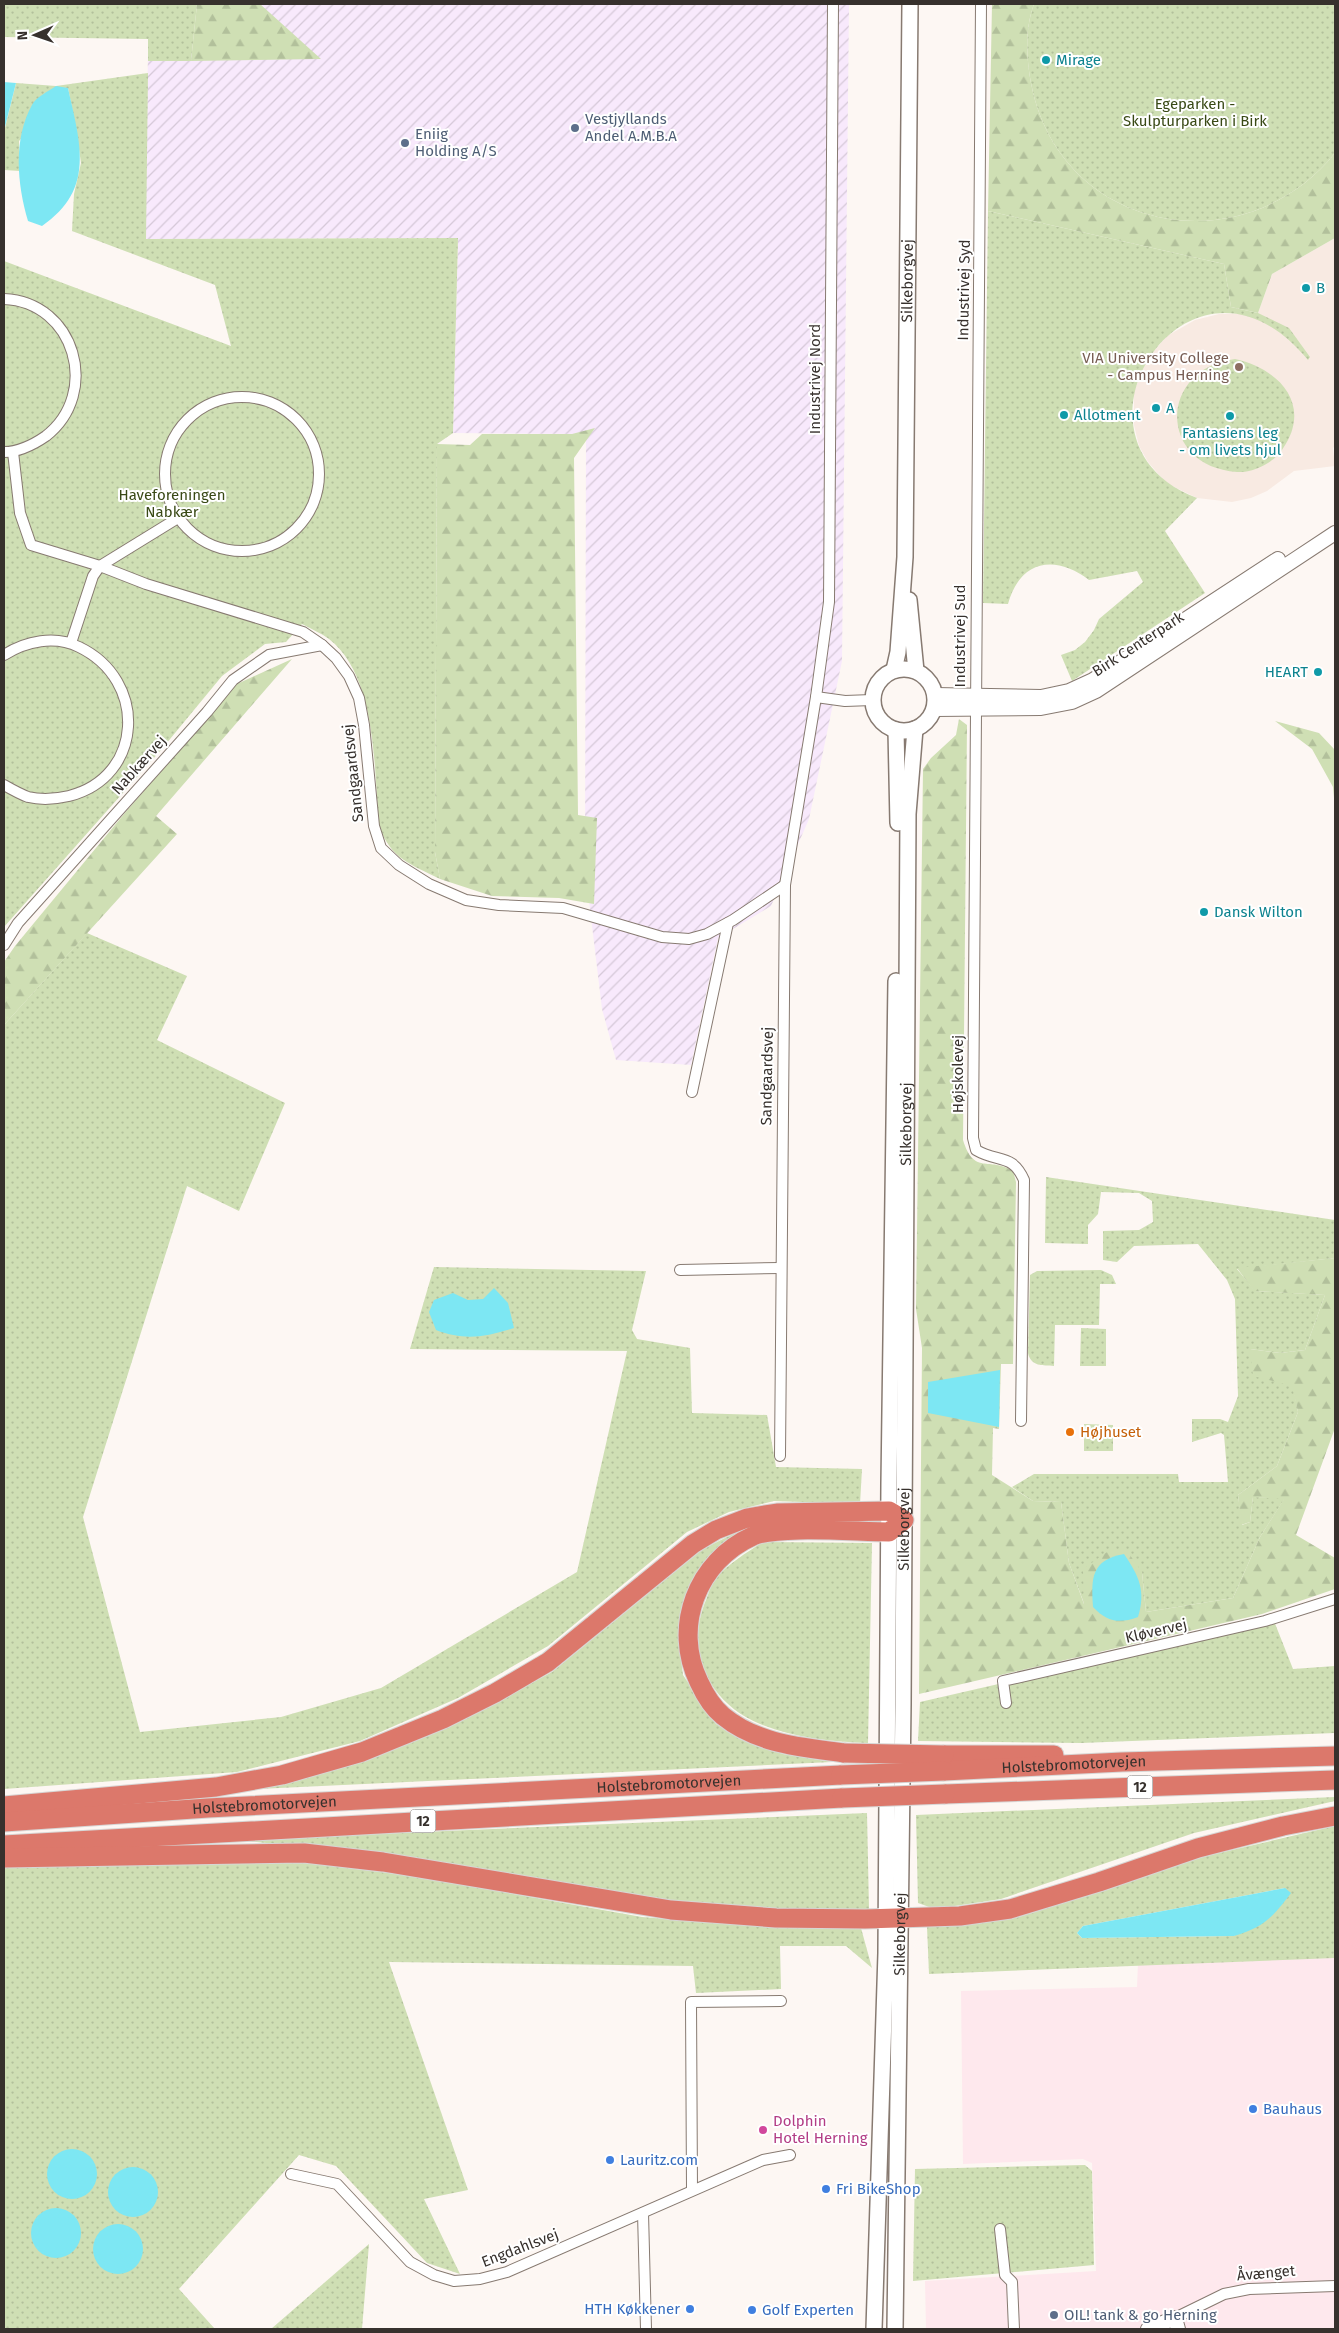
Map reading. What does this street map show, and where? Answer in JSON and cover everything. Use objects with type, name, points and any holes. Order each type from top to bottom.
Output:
[{"type":"highway","points":[[4,1806],[216,1787],[282,1775],[362,1752],[443,1719],[495,1693],[548,1662],[693,1544],[716,1530],[747,1518],[777,1513],[896,1515],[889,1532],[791,1531],[763,1533],[752,1537],[725,1554],[704,1576],[690,1606],[686,1636],[692,1668],[704,1694],[722,1715],[753,1734],[785,1745],[944,1763]]},
{"type":"highway","name":"Holstebromotorvejen","points":[[4,1822],[228,1807],[841,1775],[1043,1754],[1122,1762],[1335,1756]]},
{"type":"highway","name":"Holstebromotorvejen","points":[[4,1845],[842,1798],[1335,1780]]},
{"type":"highway","points":[[4,1858],[304,1853],[383,1862],[670,1910],[776,1918],[960,1916],[1010,1908],[1099,1882],[1198,1848],[1283,1826],[1335,1816]]},
{"type":"main road","name":"Silkeborgvej","points":[[894,670],[898,652],[905,557],[910,4]]},
{"type":"main road","name":"Silkeborgvej","points":[[905,557],[916,671]]},
{"type":"main road","points":[[907,668],[916,671],[927,678],[934,702],[923,724],[915,729],[896,730],[880,720],[875,712],[872,700],[877,683],[883,676],[894,670],[907,668]]},
{"type":"main road","name":"Silkeborgvej","points":[[896,1515],[908,814],[915,729]]},
{"type":"main road","name":"Silkeborgvej","points":[[874,2329],[893,1918],[898,814],[896,730]]},
{"type":"main road","name":"Silkeborgvej","points":[[889,1532],[895,2329]]},
{"type":"street","name":"Industrivej Nord","points":[[816,697],[829,602],[833,4]]},
{"type":"street","name":"Industrivej Syd","points":[[976,576],[981,4]]},
{"type":"street","points":[[4,299],[16,299],[41,310],[61,328],[73,352],[77,378],[71,405],[57,427],[35,444],[8,452]]},
{"type":"street","points":[[236,396],[259,398],[281,406],[299,420],[312,440],[319,462],[319,485],[315,500],[300,527],[282,541],[260,550],[237,552],[214,547],[201,539],[178,518],[168,497],[164,474],[166,459],[178,430],[193,413],[214,401],[236,396]]},
{"type":"street","name":"Sandgaardsvej","points":[[8,452],[20,512],[30,545],[100,566],[146,584],[303,632],[322,645],[336,658],[349,676],[359,698],[365,733],[374,826],[381,848],[399,865],[429,884],[466,900],[499,905],[563,908],[662,937],[689,939],[707,934],[728,923],[785,884]]},
{"type":"street","points":[[71,643],[93,576],[100,566],[178,518]]},
{"type":"street","name":"Birk Centerpark","points":[[976,703],[1040,697],[1069,691],[1093,680],[1335,522]]},
{"type":"street","name":"Birk Centerpark","points":[[934,702],[1041,708],[1072,702],[1096,691],[1335,533]]},
{"type":"street","name":"Industrivej Sud","points":[[976,576],[976,703]]},
{"type":"street","points":[[4,656],[16,647],[43,640],[71,643],[96,655],[115,674],[123,691],[127,700],[129,728],[121,754],[105,777],[82,792],[56,799],[28,797],[4,785]]},
{"type":"street","name":"Nabkærvej","points":[[4,944],[18,923],[201,719],[233,680],[269,654],[322,645]]},
{"type":"street","points":[[816,697],[845,701],[872,700]]},
{"type":"street","name":"Sandgaardsvej","points":[[780,1456],[780,1268],[785,884],[816,697]]},
{"type":"street","name":"Højskolevej","points":[[976,703],[973,1138],[976,1150],[987,1156],[1004,1159],[1018,1166],[1024,1180],[1021,1421]]},
{"type":"street","points":[[692,1092],[728,923]]},
{"type":"street","points":[[680,1270],[780,1268]]},
{"type":"street","name":"Kløvervej","points":[[1006,1703],[1002,1681],[1264,1621],[1335,1599]]},
{"type":"street","points":[[692,2190],[691,2002],[781,2001]]},
{"type":"street","name":"Engdahlsvej","points":[[291,2174],[337,2184],[410,2262],[434,2275],[454,2281],[480,2279],[508,2272],[763,2160],[790,2155]]},
{"type":"street","points":[[643,2213],[646,2329]]},
{"type":"street","points":[[1000,2229],[1005,2275],[1012,2282],[1014,2329]]},
{"type":"street","name":"Åvænget","points":[[1148,2329],[1176,2323],[1224,2294],[1249,2289],[1335,2286]]},
{"type":"shaded area","points":[[215,4],[849,4],[842,661],[809,819],[771,906],[718,938],[691,1065],[616,1060],[602,1009],[585,867],[586,434],[453,433],[458,238],[145,239],[148,51],[216,53]]},
{"type":"shaded area","name":"VIA University College - Campus Herning","points":[[1335,238],[1335,446],[1333,448],[1335,466],[1294,471],[1267,491],[1251,498],[1232,502],[1197,498],[1166,483],[1148,462],[1139,446],[1134,425],[1134,392],[1147,359],[1167,336],[1195,320],[1219,314],[1258,313],[1272,274]]},
{"type":"shaded area","points":[[1335,1958],[1335,2329],[926,2329],[925,2281],[1096,2271],[1092,2163],[1083,2159],[963,2164],[961,1991],[1137,1987],[1138,1963]]},
{"type":"green space","points":[[4,4],[197,4],[191,61],[148,61],[148,39],[4,37]]},
{"type":"green space","points":[[197,4],[260,4],[321,59],[191,61]]},
{"type":"green space","points":[[992,4],[1034,4],[1029,23],[1028,63],[1031,83],[1048,134],[1077,173],[1115,201],[1159,217],[1205,221],[1252,212],[1296,189],[1335,153],[1335,238],[1272,274],[1258,313],[1231,307],[1224,264],[988,211]]},
{"type":"green space","name":"Egeparken - Skulpturparken i Birk","points":[[1034,4],[1335,4],[1335,153],[1296,189],[1252,212],[1205,221],[1159,217],[1115,201],[1077,173],[1048,134],[1031,83],[1028,63],[1029,23]]},
{"type":"green space","name":"Haveforeningen Nabkær","points":[[148,73],[146,239],[458,238],[453,433],[437,444],[435,852],[440,879],[403,859],[389,846],[384,837],[379,826],[374,752],[370,725],[365,700],[356,676],[345,655],[329,639],[302,624],[286,642],[265,644],[222,676],[161,750],[4,927],[4,261],[231,346],[215,285],[72,231],[74,194],[81,163],[68,88],[19,141],[20,171],[4,170],[4,132],[16,83],[56,86]]},
{"type":"green space","points":[[988,211],[1224,264],[1231,307],[1258,313],[1289,328],[1310,357],[1308,360],[1263,323],[1220,313],[1181,326],[1152,354],[1135,392],[1134,432],[1154,470],[1197,498],[1165,531],[1205,593],[1072,681],[1061,655],[1075,650],[1085,642],[1099,619],[1143,582],[1137,571],[1089,580],[1064,567],[1040,566],[1030,570],[1021,578],[1008,604],[983,603]]},
{"type":"green space","points":[[1235,359],[1252,364],[1268,372],[1280,382],[1289,394],[1294,408],[1294,423],[1289,438],[1278,455],[1259,468],[1242,472],[1211,466],[1192,454],[1181,437],[1177,417],[1181,398],[1191,380],[1209,367]]},
{"type":"green space","points":[[595,428],[574,458],[578,815],[597,818],[594,904],[559,898],[492,896],[440,879],[435,852],[437,444],[470,445],[482,434],[572,434]]},
{"type":"green space","points":[[292,659],[156,816],[177,834],[4,1025],[4,962],[15,946],[124,814],[237,684]]},
{"type":"green space","points":[[959,719],[967,725],[963,1140],[967,1151],[977,1162],[997,1165],[1013,1171],[1016,1182],[1013,1364],[1001,1364],[999,1429],[993,1428],[992,1475],[1033,1501],[1061,1502],[1069,1563],[1084,1604],[1083,1569],[1110,1550],[1127,1551],[1142,1572],[1146,1612],[1233,1598],[1260,1537],[1284,1499],[1253,1497],[1250,1522],[1241,1525],[1238,1495],[1277,1466],[1298,1412],[1292,1386],[1253,1376],[1250,1349],[1280,1353],[1305,1350],[1325,1295],[1254,1291],[1237,1268],[1335,1258],[1335,1428],[1296,1535],[1335,1558],[1335,1589],[1262,1614],[919,1694],[922,1348],[916,1309],[923,769],[931,758],[956,735]]},
{"type":"green space","points":[[1275,721],[1319,733],[1335,750],[1335,809],[1333,787],[1312,749]]},
{"type":"green space","points":[[87,933],[187,976],[157,1040],[285,1103],[239,1211],[187,1186],[83,1517],[140,1732],[281,1717],[381,1688],[577,1572],[627,1351],[410,1349],[434,1267],[646,1271],[632,1330],[637,1339],[690,1348],[692,1413],[767,1415],[776,1467],[862,1469],[860,1504],[774,1501],[729,1512],[687,1532],[548,1646],[458,1698],[360,1741],[237,1772],[4,1789],[4,1025]]},
{"type":"green space","points":[[1046,1177],[1335,1220],[1335,1258],[1237,1269],[1255,1291],[1325,1295],[1305,1350],[1280,1353],[1250,1349],[1293,1386],[1298,1412],[1277,1466],[1238,1495],[1242,1525],[1250,1522],[1253,1497],[1285,1498],[1260,1537],[1233,1598],[1146,1612],[1142,1572],[1085,1606],[1069,1563],[1061,1502],[1033,1501],[1012,1487],[1034,1474],[1178,1474],[1179,1482],[1228,1482],[1224,1435],[1221,1433],[1192,1442],[1192,1419],[1220,1419],[1228,1422],[1238,1396],[1235,1299],[1227,1280],[1198,1244],[1134,1246],[1117,1262],[1103,1260],[1103,1231],[1139,1230],[1153,1222],[1152,1201],[1139,1193],[1101,1192],[1098,1214],[1088,1225],[1088,1244],[1045,1243]]},
{"type":"green space","points":[[1101,1270],[1112,1275],[1116,1284],[1100,1284],[1099,1325],[1055,1325],[1054,1366],[1042,1365],[1032,1361],[1028,1353],[1030,1275],[1037,1271]]},
{"type":"green space","points":[[1081,1328],[1106,1329],[1106,1366],[1080,1366]]},
{"type":"green space","points":[[1084,1424],[1113,1425],[1113,1451],[1084,1451]]},
{"type":"green space","points":[[739,1531],[714,1552],[693,1579],[682,1606],[678,1635],[683,1675],[716,1724],[749,1741],[783,1754],[832,1762],[258,1789],[364,1761],[451,1726],[552,1672],[701,1550]]},
{"type":"green space","points":[[763,1542],[872,1543],[868,1743],[813,1738],[786,1733],[760,1724],[742,1715],[727,1703],[715,1689],[706,1674],[700,1657],[698,1638],[700,1619],[711,1586],[726,1568]]},
{"type":"green space","points":[[1274,1621],[1293,1669],[1335,1666],[1335,1733],[1081,1743],[918,1741],[920,1702]]},
{"type":"green space","points":[[1335,1797],[1335,1801],[1194,1833],[1001,1899],[935,1909],[918,1903],[916,1815]]},
{"type":"green space","points":[[867,1813],[869,1909],[774,1909],[674,1903],[365,1853],[236,1840]]},
{"type":"green space","points":[[1335,1826],[1335,1958],[929,1974],[927,1927],[962,1925],[1019,1917],[1206,1856]],"holes":[[[1285,1888],[1234,1936],[1082,1938],[1077,1933],[1083,1926]]]},
{"type":"green space","points":[[111,1863],[307,1863],[413,1876],[642,1917],[702,1922],[861,1928],[872,1968],[846,1946],[780,1946],[781,1989],[696,1993],[693,1966],[389,1962],[468,2190],[424,2199],[460,2274],[427,2263],[336,2166],[299,2155],[179,2289],[215,2329],[4,2329],[4,1867]]},
{"type":"green space","points":[[1085,2165],[1092,2171],[1094,2265],[913,2281],[915,2169]]},
{"type":"green space","points":[[369,2244],[362,2329],[271,2329]]},
{"type":"water","points":[[4,82],[16,83],[4,131]]},
{"type":"water","points":[[56,86],[68,88],[77,128],[80,164],[77,181],[71,197],[59,212],[42,226],[28,221],[19,177],[19,147],[26,118],[32,105]]},
{"type":"water","points":[[494,1288],[508,1303],[514,1328],[494,1334],[466,1337],[436,1330],[429,1312],[434,1300],[453,1293],[468,1300],[483,1299]]},
{"type":"water","points":[[1000,1370],[999,1427],[928,1413],[928,1382]]},
{"type":"water","points":[[1124,1554],[1134,1569],[1140,1584],[1141,1599],[1138,1617],[1119,1621],[1108,1619],[1093,1607],[1092,1587],[1095,1572],[1099,1566],[1113,1557]]},
{"type":"water","points":[[1285,1888],[1291,1893],[1273,1915],[1253,1929],[1234,1936],[1082,1938],[1077,1933],[1083,1926]]},
{"type":"water","points":[[67,2149],[77,2149],[90,2156],[97,2169],[97,2179],[90,2192],[77,2199],[67,2199],[58,2195],[51,2188],[47,2179],[47,2169],[51,2160],[58,2153]]},
{"type":"water","points":[[128,2167],[138,2167],[151,2174],[158,2187],[158,2197],[151,2210],[138,2217],[128,2217],[119,2213],[112,2206],[108,2197],[108,2187],[112,2178],[119,2171]]},
{"type":"water","points":[[51,2208],[61,2208],[74,2215],[81,2228],[81,2238],[74,2251],[61,2258],[51,2258],[42,2254],[35,2247],[31,2238],[31,2228],[35,2219],[42,2212]]},
{"type":"water","points":[[113,2224],[123,2224],[136,2231],[143,2244],[143,2254],[136,2267],[123,2274],[113,2274],[104,2270],[97,2263],[93,2254],[93,2244],[97,2235],[104,2228]]},
{"type":"place","name":"Mirage","points":[[1046,60]]},
{"type":"place","name":"Vestjyllands Andel A.M.B.A","points":[[575,128]]},
{"type":"place","name":"Eniig Holding A/S","points":[[405,143]]},
{"type":"place","name":"B","points":[[1306,288]]},
{"type":"place","name":"VIA University College - Campus Herning","points":[[1239,367]]},
{"type":"place","name":"A","points":[[1156,408]]},
{"type":"place","name":"Allotment","points":[[1064,415]]},
{"type":"place","name":"Fantasiens leg - om livets hjul","points":[[1230,416]]},
{"type":"place","name":"HEART","points":[[1318,672]]},
{"type":"place","name":"Dansk Wilton","points":[[1204,912]]},
{"type":"place","name":"Højhuset","points":[[1070,1432]]},
{"type":"place","name":"Bauhaus","points":[[1253,2109]]},
{"type":"place","name":"Dolphin Hotel Herning","points":[[763,2130]]},
{"type":"place","name":"Lauritz.com","points":[[610,2160]]},
{"type":"place","name":"Fri BikeShop","points":[[826,2189]]},
{"type":"place","name":"HTH Køkkener","points":[[690,2309]]},
{"type":"place","name":"Golf Experten","points":[[752,2310]]},
{"type":"place","name":"OIL! tank & go Herning","points":[[1054,2315]]}]
